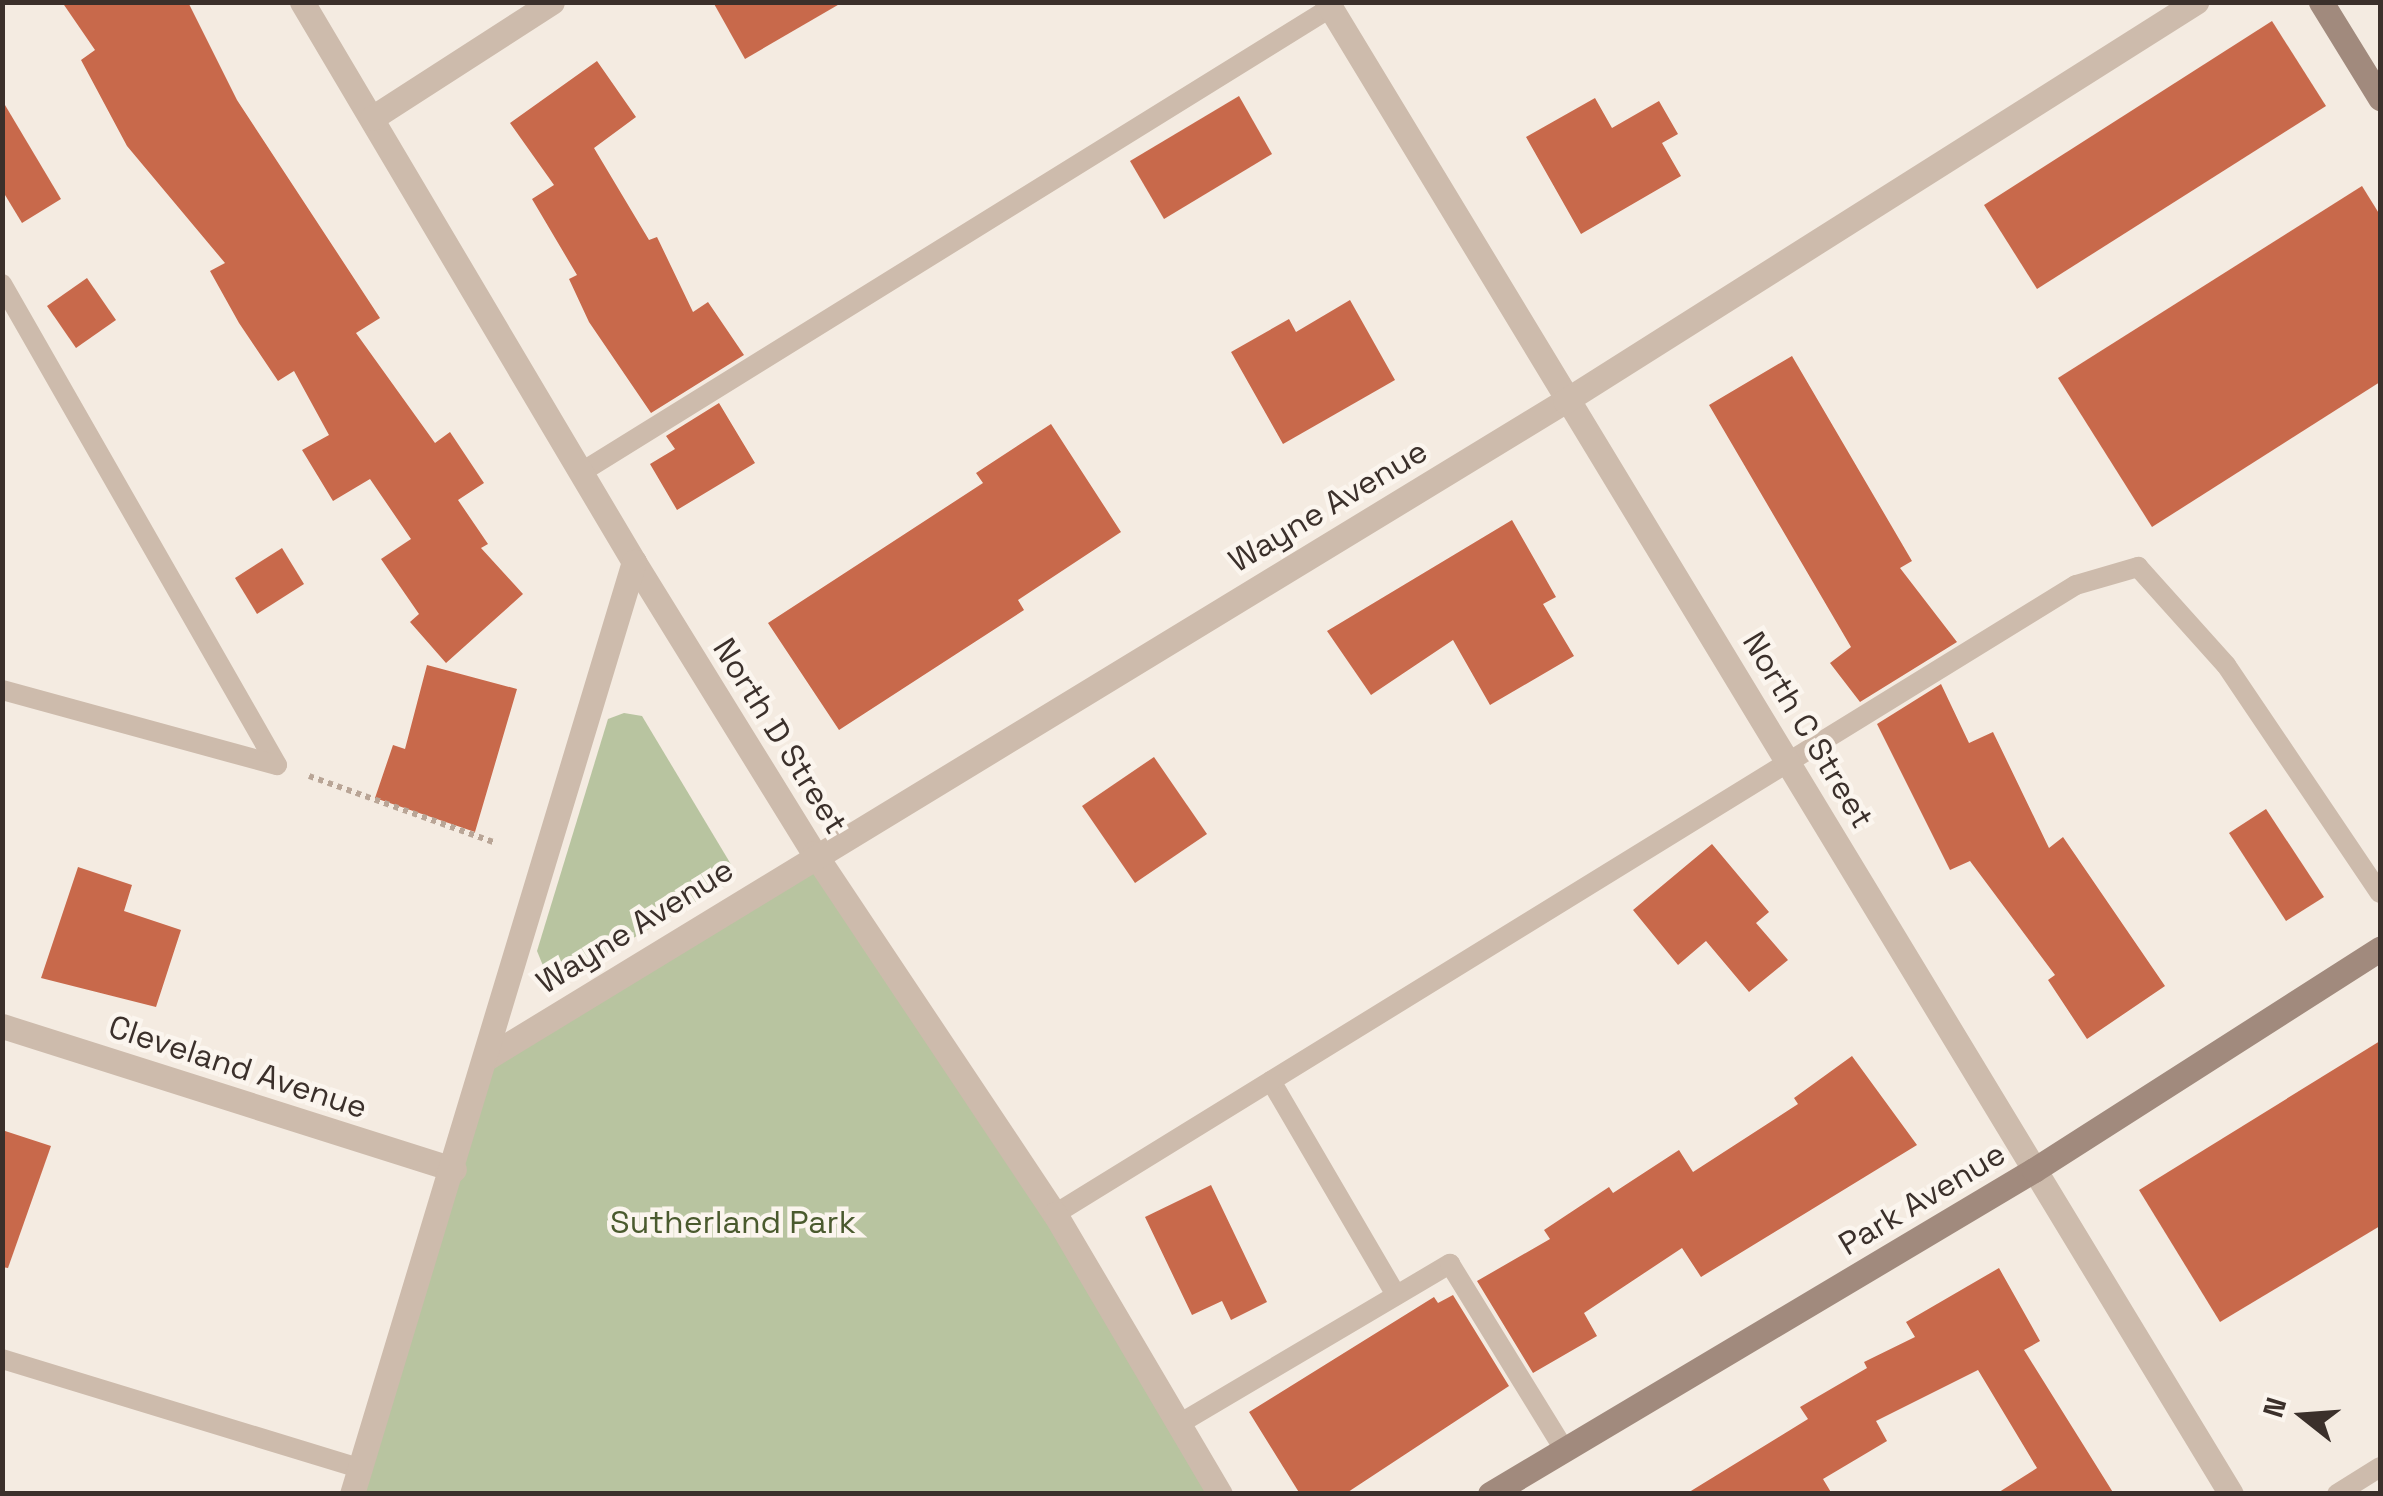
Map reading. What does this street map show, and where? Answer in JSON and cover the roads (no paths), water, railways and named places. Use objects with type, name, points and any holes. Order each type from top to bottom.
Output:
[{"type":"main road","points":[[2321,2],[2380,98]]},
{"type":"main road","name":"Park Avenue","points":[[1490,1494],[2034,1170],[2380,949]]},
{"type":"street","name":"North D Street","points":[[302,2],[585,470],[634,562],[814,853],[1056,1214],[1220,1494]]},
{"type":"street","points":[[372,118],[552,2]]},
{"type":"street","name":"Wayne Avenue","points":[[488,1057],[814,853],[1565,401],[2196,2]]},
{"type":"street","name":"North C Street","points":[[1329,5],[1565,401],[1789,760],[2231,1494]]},
{"type":"street","name":"Wayne Avenue","points":[[352,1494],[454,1170],[634,562]]},
{"type":"street","name":"Cleveland Avenue","points":[[2,1026],[454,1170]]},
{"type":"lane","points":[[585,470],[1329,5]]},
{"type":"lane","points":[[2,284],[277,764],[2,690]]},
{"type":"lane","points":[[1056,1214],[2076,585],[2138,568],[2226,665],[2380,893]]},
{"type":"lane","points":[[1271,1081],[1396,1295]]},
{"type":"lane","points":[[1179,1424],[1450,1264],[1564,1449]]},
{"type":"lane","points":[[2,1359],[359,1468]]},
{"type":"lane","points":[[2337,1494],[2380,1467]]},
{"type":"park label","name":"Sutherland Park","points":[[733,1222]]}]
